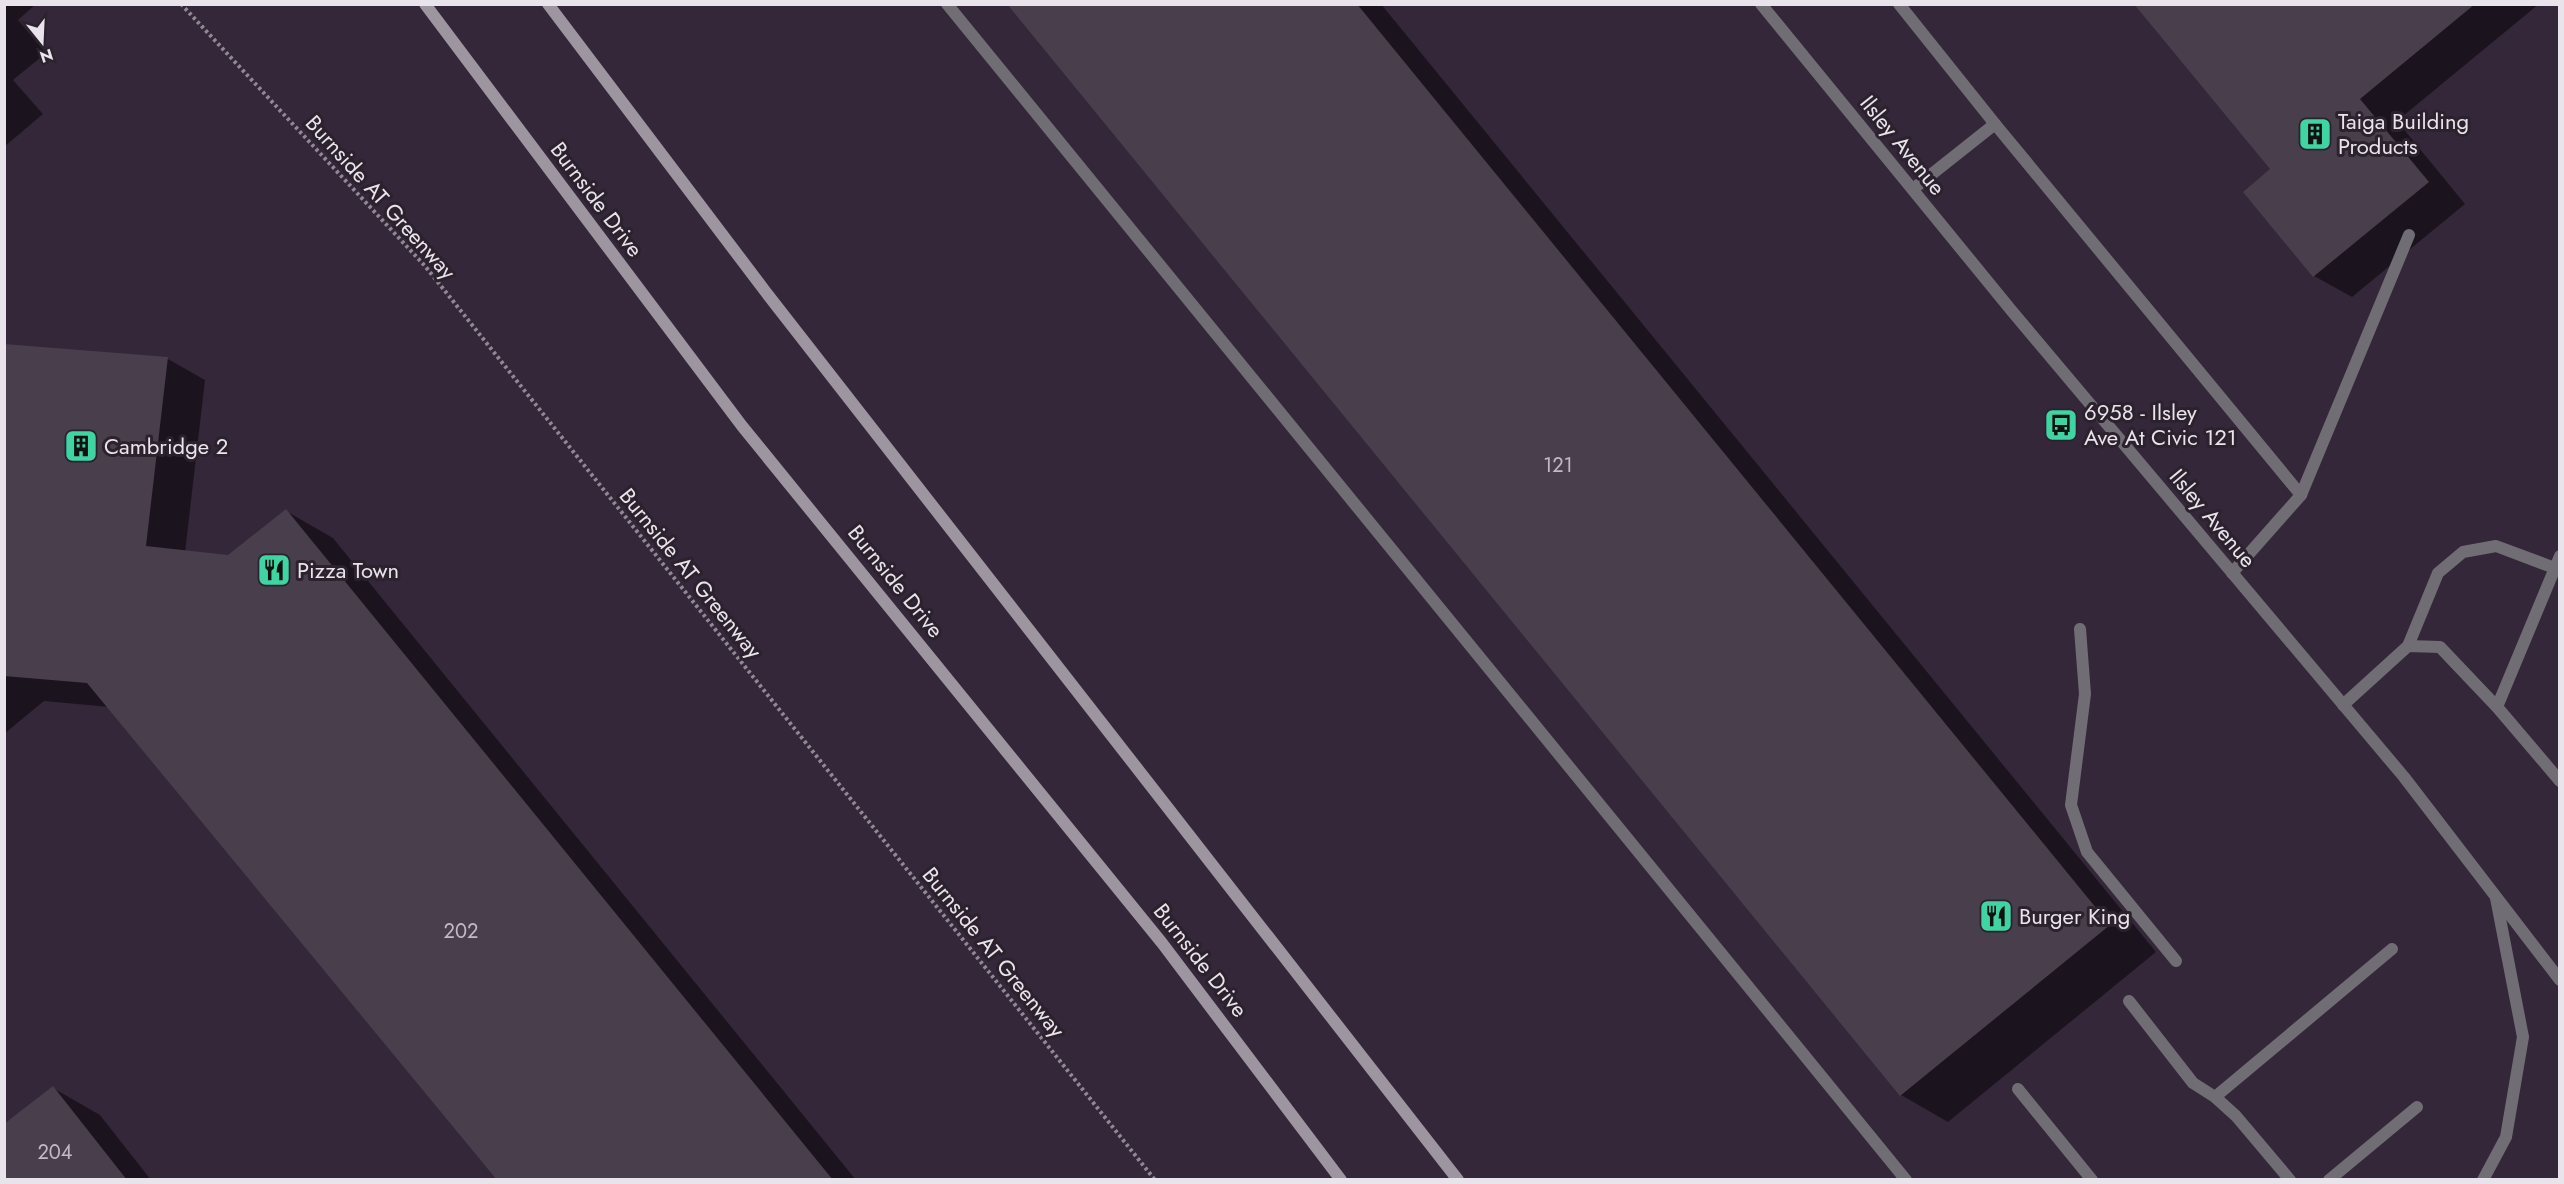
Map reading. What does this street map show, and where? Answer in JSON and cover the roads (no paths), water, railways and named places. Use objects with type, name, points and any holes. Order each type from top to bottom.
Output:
[{"type":"main road","name":"Burnside Drive","points":[[425,4],[742,426],[1162,943],[1341,1179]]},
{"type":"main road","points":[[548,4],[765,291],[1458,1179]]},
{"type":"street","points":[[947,4],[1906,1179]]},
{"type":"street","name":"Ilsley Avenue","points":[[1761,4],[2404,777],[2495,893],[2559,980]]},
{"type":"street","points":[[1899,4],[2301,495]]},
{"type":"street","points":[[1913,189],[1995,124]]},
{"type":"street","points":[[2232,573],[2301,495],[2409,235]]},
{"type":"street","points":[[2343,705],[2408,646],[2438,573],[2463,552],[2496,546],[2558,565],[2497,706]]},
{"type":"street","points":[[2080,629],[2085,694],[2071,805],[2087,852],[2176,962]]},
{"type":"street","points":[[2408,646],[2440,648],[2497,706],[2559,781]]},
{"type":"street","points":[[2483,1179],[2506,1137],[2523,1037],[2495,893]]},
{"type":"street","points":[[2214,1097],[2392,949]]},
{"type":"street","points":[[2129,1000],[2193,1083],[2236,1116],[2290,1179]]},
{"type":"street","points":[[2018,1089],[2092,1179]]},
{"type":"street","points":[[2330,1179],[2417,1107]]},
{"type":"place","name":"Taiga Building Products","points":[[2315,134]]},
{"type":"place","name":"6958 - Ilsley Ave At Civic 121","points":[[2061,425]]},
{"type":"place","name":"Cambridge 2","points":[[81,446]]},
{"type":"place","name":"Pizza Town","points":[[274,570]]},
{"type":"place","name":"Burger King","points":[[1996,916]]}]
